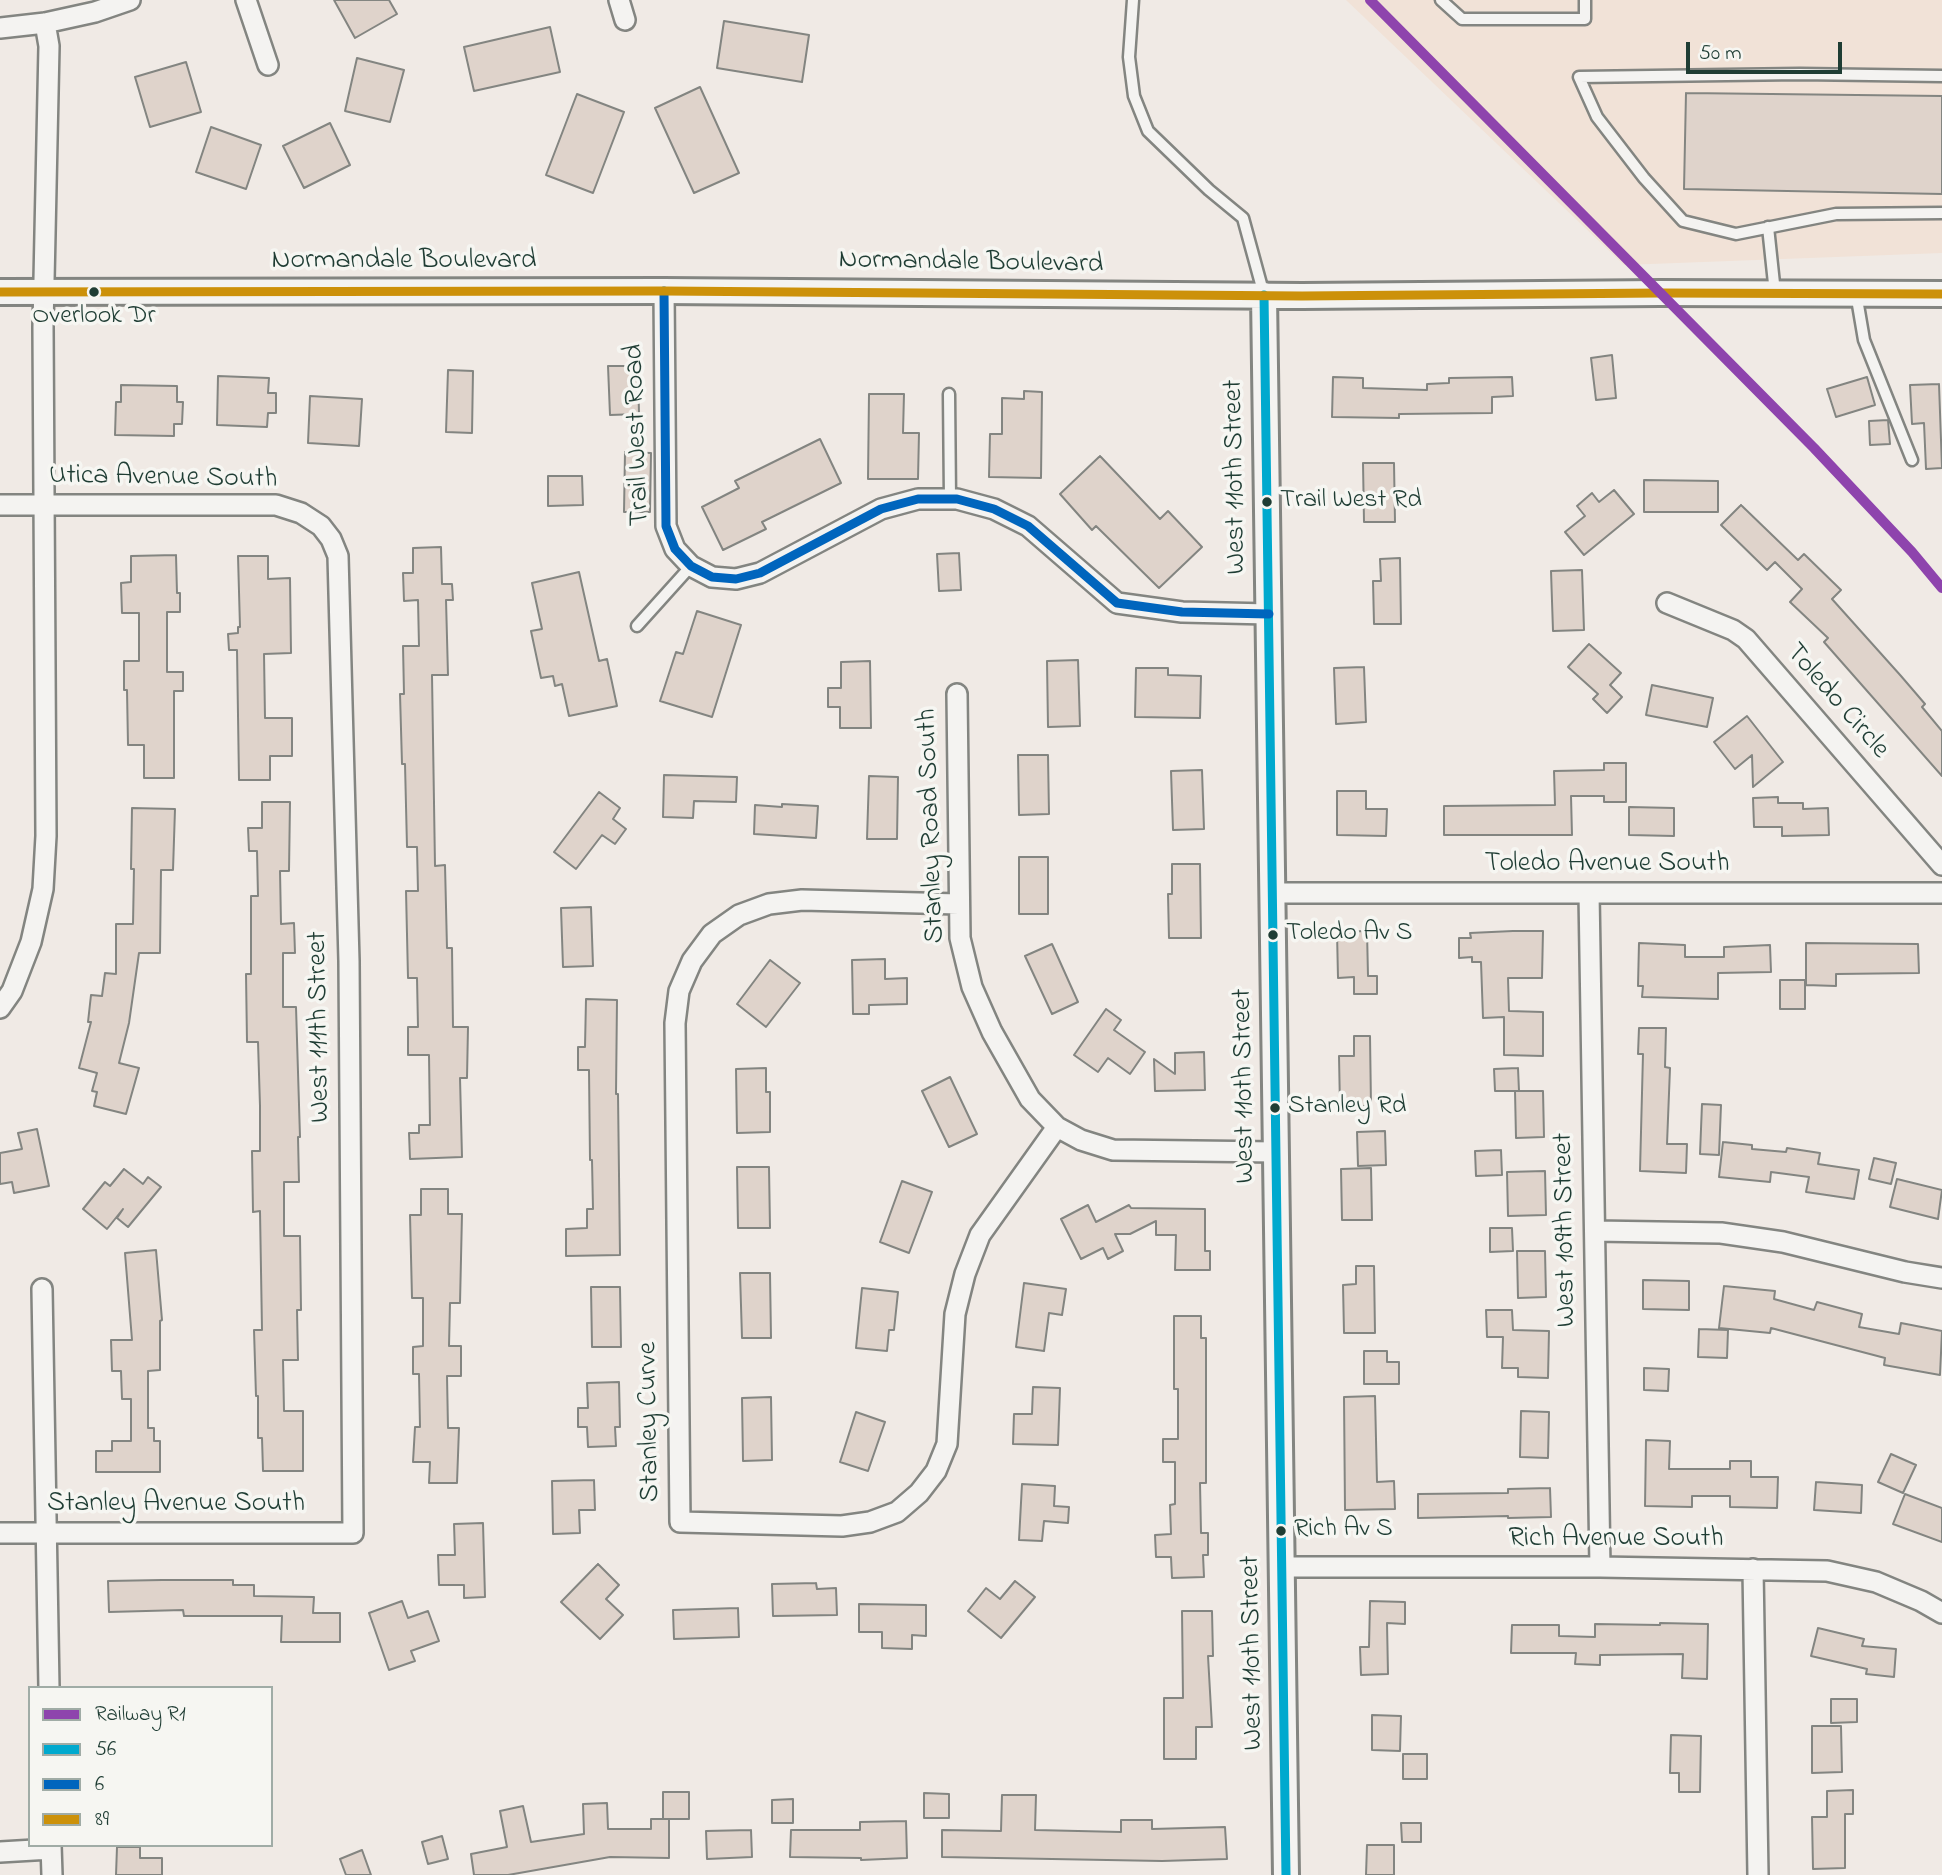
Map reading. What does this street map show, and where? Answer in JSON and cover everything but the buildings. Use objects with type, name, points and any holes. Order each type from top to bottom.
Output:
[{"type":"street","points":[[0,28],[45,23],[95,12],[130,0]]},
{"type":"street","points":[[246,0],[268,65]]},
{"type":"street","points":[[619,0],[625,20]]},
{"type":"street","points":[[0,1008],[12,991],[32,942],[43,889],[46,836],[44,292],[49,46],[45,23]]},
{"type":"street","name":"Trail West Road","points":[[664,291],[666,526],[675,549],[691,566]]},
{"type":"street","name":"Normandale Boulevard","points":[[0,292],[1942,294]]},
{"type":"street","name":"West 110th Street","points":[[1264,295],[1286,1875]]},
{"type":"street","points":[[691,566],[712,577],[736,579],[760,573],[881,509],[918,499],[950,499],[994,509],[1028,526],[1117,603],[1182,612],[1269,614]]},
{"type":"street","name":"Utica Avenue South","points":[[0,505],[276,505],[301,513],[321,526]]},
{"type":"street","name":"West 111th Street","points":[[321,526],[331,539],[338,556],[339,571],[349,961],[353,1533]]},
{"type":"street","name":"Toledo Circle","points":[[1667,603],[1733,630],[1746,639],[1942,866]]},
{"type":"street","name":"Stanley Road South","points":[[957,694],[960,938],[972,987],[992,1032],[1030,1099],[1057,1127],[1081,1140],[1113,1150],[1276,1152]]},
{"type":"street","name":"Toledo Avenue South","points":[[1273,892],[1942,892]]},
{"type":"street","name":"West 109th Street","points":[[1589,892],[1600,1567]]},
{"type":"street","name":"Stanley Curve","points":[[959,904],[802,900],[769,904],[739,915],[712,934],[692,961],[679,991],[675,1023],[680,1522],[842,1526],[870,1522],[897,1513],[919,1493],[936,1471],[947,1444],[955,1314],[965,1274],[980,1235],[1057,1127]]},
{"type":"street","points":[[1595,1231],[1721,1233],[1783,1242],[1905,1272],[1942,1278]]},
{"type":"street","points":[[42,1289],[49,1686]]},
{"type":"street","name":"Stanley Avenue South","points":[[0,1533],[353,1533]]},
{"type":"street","name":"Rich Avenue South","points":[[1282,1567],[1600,1567],[1827,1571],[1864,1579],[1921,1601],[1942,1613]]},
{"type":"street","points":[[1753,1569],[1758,1875]]},
{"type":"street","points":[[0,1852],[51,1847],[52,1875]]},
{"type":"lane","points":[[1133,0],[1129,57],[1134,96],[1148,131],[1242,218],[1264,295]]},
{"type":"lane","points":[[1441,0],[1462,19],[1585,19],[1585,0]]},
{"type":"lane","points":[[1942,76],[1800,74],[1579,77],[1597,117],[1644,178],[1683,220],[1736,234],[1836,214],[1942,214]]},
{"type":"lane","points":[[1768,228],[1775,293]]},
{"type":"lane","points":[[1856,293],[1864,340],[1912,460]]},
{"type":"lane","points":[[949,394],[950,499]]},
{"type":"lane","points":[[637,626],[691,566]]},
{"type":"shaded area","points":[[1346,0],[1942,0],[1942,253],[1624,265]]},
{"type":"rail line","name":"R1","points":[[1370,0],[1814,448],[1912,552],[1942,588]]},
{"type":"transit line","name":"6","points":[[664,291],[666,526],[675,549],[691,566],[712,577],[736,579],[760,573],[881,509],[918,499],[957,499],[994,509],[1028,526],[1117,603],[1182,612],[1269,614]]},
{"type":"transit line","name":"89","points":[[0,292],[664,291],[1302,296],[1942,294]]},
{"type":"transit line","name":"56","points":[[1264,295],[1286,1875]]},
{"type":"place","name":"Overlook Dr","points":[[94,292]]},
{"type":"place","name":"Trail West Rd","points":[[1267,502]]},
{"type":"place","name":"Toledo Av S","points":[[1273,935]]},
{"type":"place","name":"Stanley Rd","points":[[1275,1108]]},
{"type":"place","name":"Rich Av S","points":[[1281,1531]]}]
